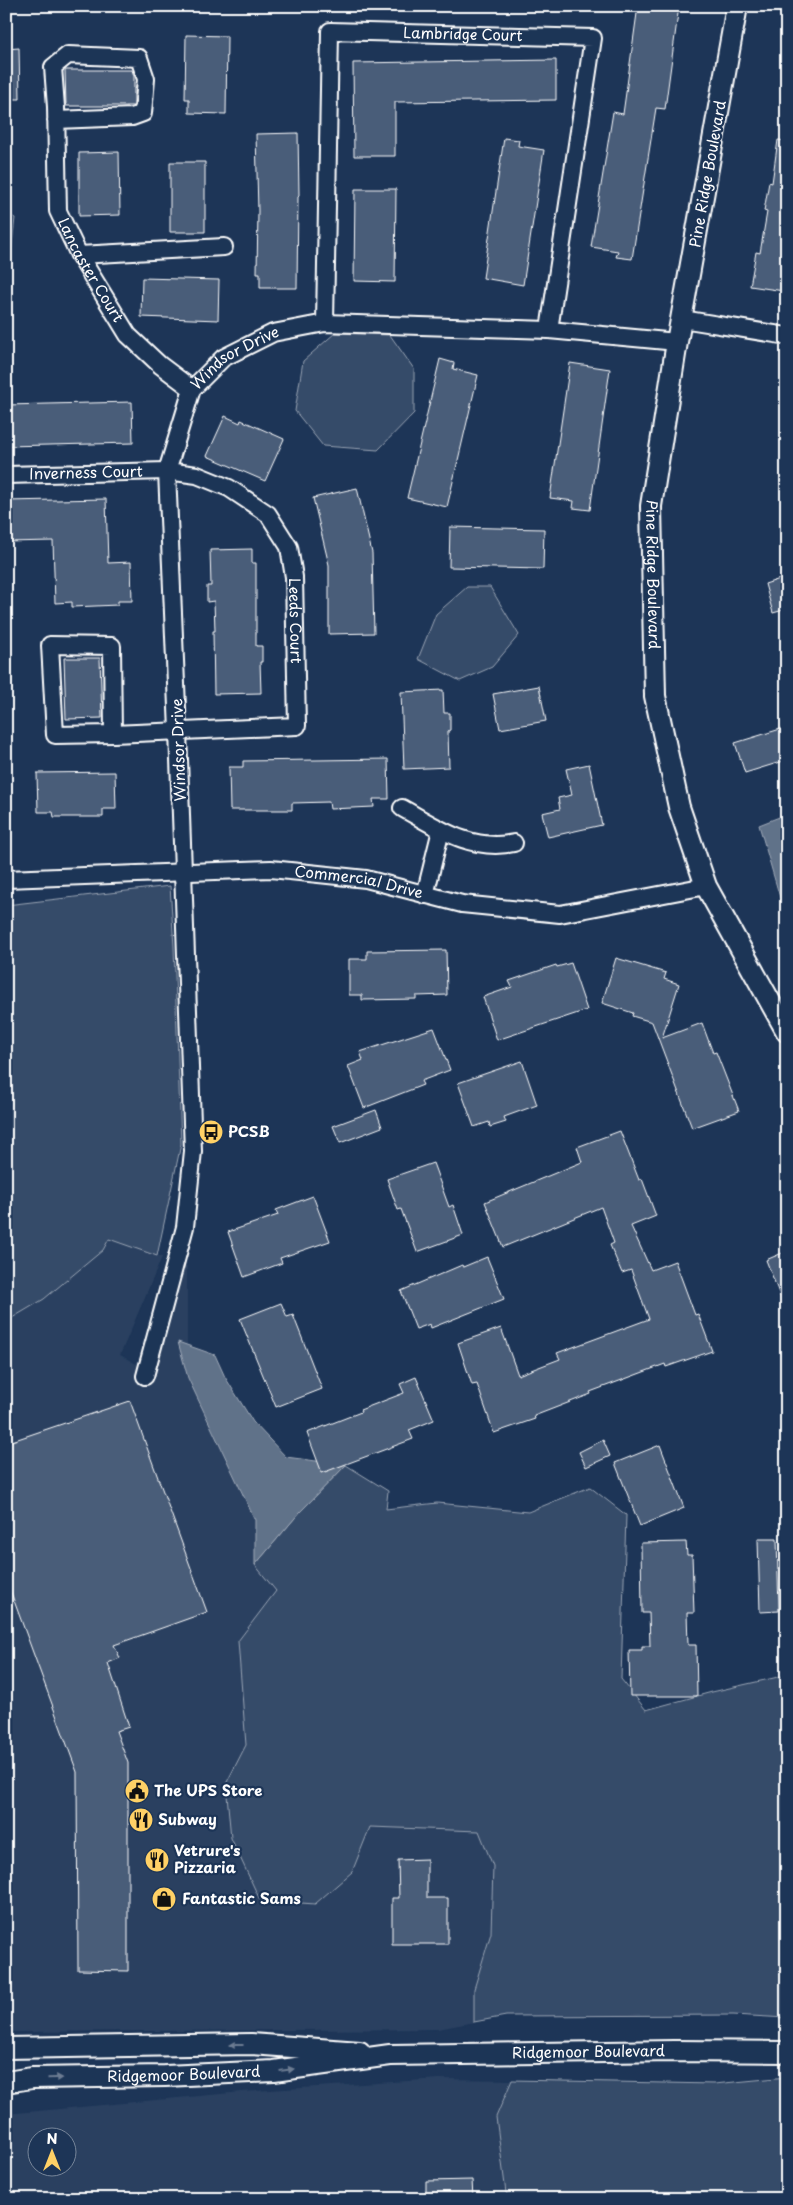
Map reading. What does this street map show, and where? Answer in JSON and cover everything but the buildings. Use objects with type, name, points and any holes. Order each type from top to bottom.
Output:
[{"type":"street","name":"Pine Ridge Boulevard","points":[[737,6],[677,342],[651,506],[655,696],[679,807],[706,886],[787,1032]]},
{"type":"street","name":"Lambridge Court","points":[[325,323],[330,31],[593,38],[549,330]]},
{"type":"street","name":"Lancaster Court","points":[[56,120],[132,117],[143,113],[146,79],[139,58],[68,56],[53,67],[58,212],[79,255],[128,334],[160,366],[192,389]]},
{"type":"street","points":[[79,255],[224,247]]},
{"type":"street","points":[[682,319],[787,336]]},
{"type":"street","name":"Windsor Drive","points":[[145,1376],[185,1227],[192,1163],[178,731],[167,471],[192,389],[223,358],[273,333],[325,323],[549,330],[677,342]]},
{"type":"street","name":"Inverness Court","points":[[6,474],[167,471]]},
{"type":"street","name":"Leeds Court","points":[[167,471],[197,475],[229,488],[268,514],[289,547],[294,577],[298,726],[178,731]]},
{"type":"street","points":[[113,734],[112,646],[50,646],[55,735],[113,734],[178,731]]},
{"type":"street","points":[[402,808],[467,842],[486,846],[514,843]]},
{"type":"street","points":[[425,894],[441,830]]},
{"type":"street","name":"Commercial Drive","points":[[6,879],[271,869],[366,879],[462,904],[560,914],[706,886]]},
{"type":"street","name":"Ridgemoor Boulevard","points":[[6,2048],[251,2044],[390,2055],[674,2051],[787,2052]]},
{"type":"street","name":"Ridgemoor Boulevard","points":[[6,2082],[32,2078],[165,2076],[274,2071],[390,2055]]},
{"type":"shaded area","points":[[6,213],[15,218],[6,297]]},
{"type":"shaded area","points":[[335,333],[390,335],[414,369],[414,413],[378,450],[323,446],[295,411],[303,361]]},
{"type":"shaded area","points":[[467,587],[490,587],[519,635],[492,667],[460,681],[418,659],[436,614]]},
{"type":"shaded area","points":[[787,814],[787,899],[781,901],[759,825]]},
{"type":"shaded area","points":[[170,886],[181,1144],[157,1256],[109,1239],[103,1250],[44,1299],[12,1318],[6,1317],[6,905]]},
{"type":"shaded area","points":[[108,1238],[162,1257],[120,1355],[136,1364],[179,1264],[187,1266],[187,1345],[179,1343],[188,1378],[255,1520],[255,1565],[276,1591],[238,1641],[246,1745],[226,1784],[231,1838],[260,1900],[352,1872],[370,1827],[479,1830],[493,1865],[491,1933],[474,1989],[474,2022],[438,2029],[6,2032],[6,1317],[12,1318]]},
{"type":"shaded area","points":[[178,1342],[215,1355],[225,1377],[253,1422],[286,1457],[346,1465],[300,1512],[255,1565],[255,1520],[188,1378]]},
{"type":"shaded area","points":[[346,1465],[388,1491],[386,1509],[437,1503],[528,1512],[590,1487],[626,1515],[621,1679],[646,1710],[712,1692],[787,1675],[787,2018],[733,2015],[506,2016],[474,2022],[474,1989],[491,1933],[493,1866],[479,1831],[370,1827],[352,1872],[315,1904],[260,1900],[231,1838],[226,1784],[246,1745],[238,1641],[276,1591],[255,1565],[300,1512]]},
{"type":"shaded area","points":[[787,2077],[787,2199],[514,2199],[506,2193],[496,2117],[512,2080],[714,2084]]},
{"type":"shaded area","points":[[439,2079],[512,2080],[496,2118],[506,2193],[514,2199],[6,2199],[6,2114],[242,2092]]},
{"type":"place","name":"PCSB","points":[[211,1132]]},
{"type":"place","name":"The UPS Store","points":[[137,1791]]},
{"type":"place","name":"Subway","points":[[141,1820]]},
{"type":"place","name":"Vetrure's Pizzaria","points":[[157,1860]]},
{"type":"place","name":"Fantastic Sams","points":[[164,1899]]}]
